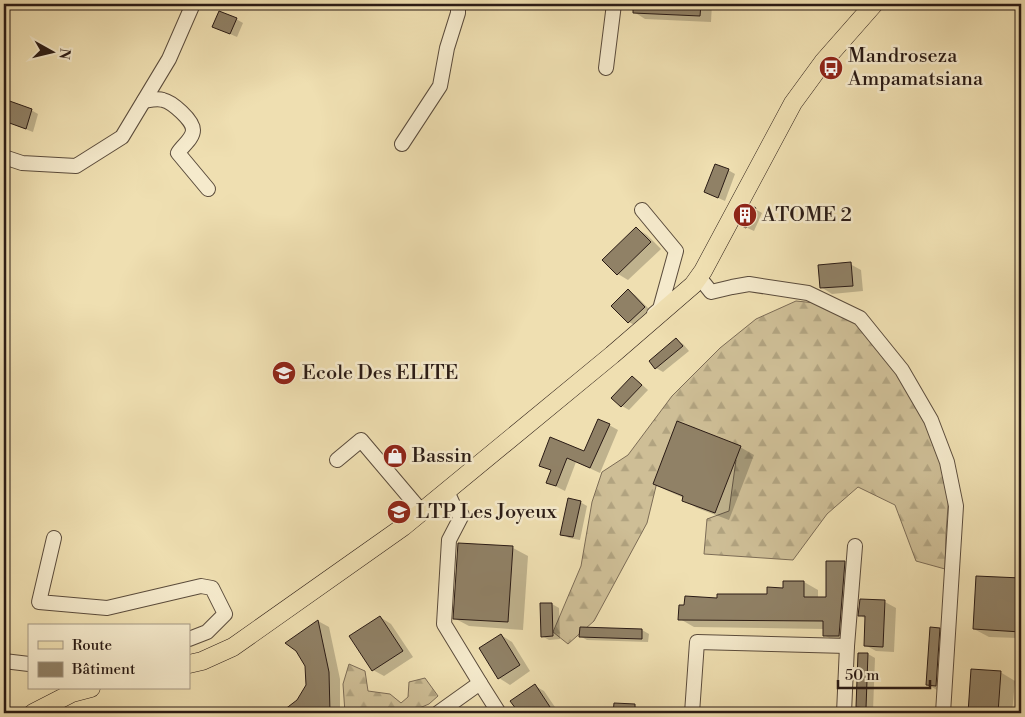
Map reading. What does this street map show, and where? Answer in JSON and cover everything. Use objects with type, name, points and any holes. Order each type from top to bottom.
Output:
[{"type":"main road","points":[[190,664],[202,661],[233,647],[403,527],[612,355],[693,285],[700,277],[793,104],[823,62],[874,4]]},
{"type":"main road","points":[[33,713],[72,693],[83,690]]},
{"type":"street","points":[[4,157],[22,163],[76,166],[122,137],[169,59],[193,4]]},
{"type":"street","points":[[402,144],[440,86],[447,48],[458,13],[458,4]]},
{"type":"street","points":[[606,68],[614,4]]},
{"type":"street","points":[[144,101],[161,99],[168,101],[184,114],[192,125],[193,131],[178,153],[208,189]]},
{"type":"street","points":[[612,355],[660,309],[676,251],[642,210]]},
{"type":"street","points":[[700,277],[711,292],[749,284],[808,293],[860,318],[902,370],[931,420],[947,462],[956,506],[943,713]]},
{"type":"street","points":[[337,460],[361,440],[422,512]]},
{"type":"street","points":[[447,491],[456,511],[462,515],[449,540],[444,624],[499,713]]},
{"type":"street","points":[[54,538],[39,602],[107,608],[201,586],[212,588],[225,614],[207,632],[190,639]]},
{"type":"street","points":[[844,713],[855,546]]},
{"type":"street","points":[[692,713],[697,642],[847,646]]},
{"type":"street","points":[[4,661],[28,664]]},
{"type":"street","points":[[438,713],[480,683]]},
{"type":"green space","points":[[796,301],[835,305],[853,317],[913,394],[951,467],[945,569],[916,561],[895,505],[858,487],[827,514],[793,560],[704,554],[707,519],[729,511],[736,460],[713,442],[659,474],[647,523],[594,621],[568,644],[553,632],[581,566],[592,502],[602,472],[628,455],[672,396],[720,348],[756,319]]},
{"type":"green space","points":[[349,664],[365,671],[368,691],[390,694],[401,703],[408,697],[409,682],[425,678],[438,696],[429,704],[417,709],[417,713],[345,713],[343,684]]},
{"type":"building","points":[[633,4],[701,4],[700,16],[633,13]]},
{"type":"building","points":[[219,11],[237,18],[230,34],[212,27]]},
{"type":"building","points":[[4,99],[32,109],[26,129],[4,121]]},
{"type":"building","points":[[715,164],[729,169],[718,198],[704,192]]},
{"type":"building","points":[[750,205],[756,208],[746,228],[740,225]]},
{"type":"building","points":[[636,227],[651,242],[617,275],[602,260]]},
{"type":"building","points":[[851,262],[853,286],[820,288],[818,265]]},
{"type":"building","points":[[628,289],[645,307],[628,323],[611,306]]},
{"type":"building","points":[[676,338],[683,346],[655,369],[649,361]]},
{"type":"building","points":[[632,376],[642,385],[621,407],[611,398]]},
{"type":"building","points":[[598,419],[610,424],[590,468],[567,458],[556,486],[546,483],[551,470],[539,466],[550,437],[584,451]]},
{"type":"building","points":[[677,421],[741,446],[715,513],[682,501],[683,496],[653,484]]},
{"type":"building","points":[[568,498],[581,501],[573,537],[560,535]]},
{"type":"building","points":[[458,543],[513,546],[508,622],[453,619]]},
{"type":"building","points":[[826,561],[845,561],[839,636],[823,636],[823,621],[678,620],[679,605],[684,605],[685,596],[717,598],[717,594],[767,594],[767,587],[783,588],[783,581],[804,581],[804,597],[826,597]]},
{"type":"building","points":[[976,576],[1021,578],[1021,632],[973,629]]},
{"type":"building","points":[[860,599],[885,600],[883,647],[864,646],[865,616],[858,616]]},
{"type":"building","points":[[540,603],[552,603],[553,636],[541,637]]},
{"type":"building","points":[[380,616],[403,651],[372,671],[349,636]]},
{"type":"building","points":[[318,620],[329,672],[330,713],[280,713],[297,700],[306,685],[305,666],[296,651],[285,643]]},
{"type":"building","points":[[580,627],[642,629],[642,639],[579,637]]},
{"type":"building","points":[[930,627],[940,628],[936,686],[926,685]]},
{"type":"building","points":[[501,634],[520,665],[498,679],[479,648]]},
{"type":"building","points":[[858,653],[868,653],[866,708],[856,707]]},
{"type":"building","points":[[971,669],[1001,671],[998,713],[968,713]]},
{"type":"building","points":[[535,684],[550,707],[542,713],[519,713],[510,701]]},
{"type":"building","points":[[614,703],[635,704],[635,713],[613,713]]},
{"type":"place","name":"Mandroseza Ampamatsiana","points":[[831,68]]},
{"type":"place","name":"ATOME 2","points":[[745,215]]},
{"type":"place","name":"Ecole Des ELITE","points":[[284,373]]},
{"type":"place","name":"Bassin","points":[[395,456]]},
{"type":"place","name":"LTP Les Joyeux","points":[[399,512]]}]
